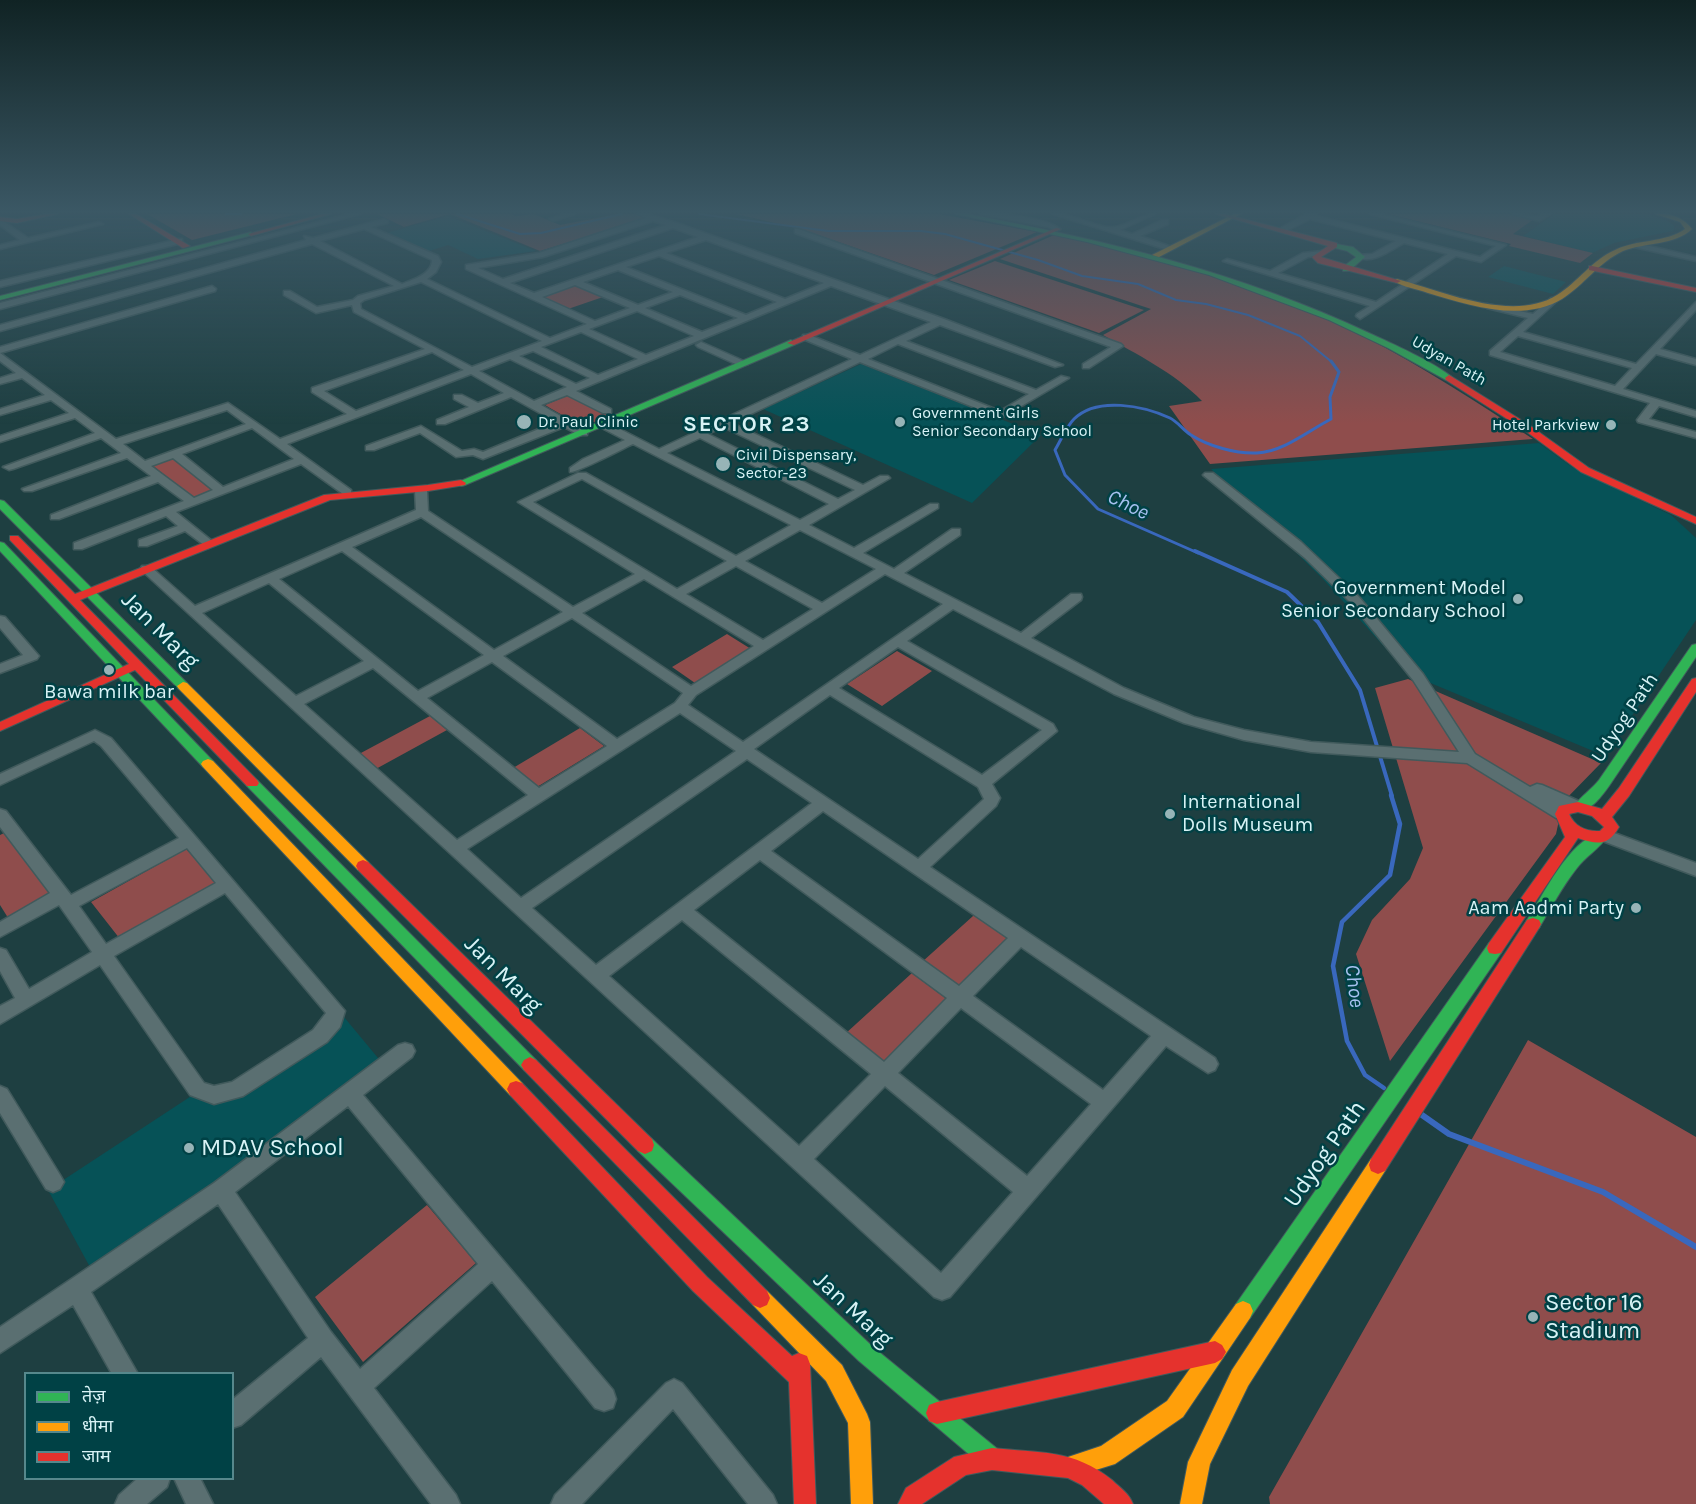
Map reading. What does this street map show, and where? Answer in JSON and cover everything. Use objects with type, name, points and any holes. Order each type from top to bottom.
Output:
[{"type":"main road","points":[[0,293],[35,284]]},
{"type":"main road","points":[[0,298],[57,284]]},
{"type":"main road","points":[[73,599],[310,502],[347,492],[421,491],[448,488],[467,482],[583,433],[604,418],[742,364],[929,284]]},
{"type":"main road","name":"Udyan Path","points":[[1248,284],[1373,336],[1460,384],[1530,429],[1585,470],[1696,521]]},
{"type":"main road","name":"Udyan Path","points":[[1254,284],[1324,309],[1380,335],[1469,384],[1541,430],[1594,468],[1696,510]]},
{"type":"main road","points":[[1407,284],[1488,305],[1522,308],[1554,300],[1573,284]]},
{"type":"main road","points":[[1669,284],[1696,290]]},
{"type":"main road","name":"Jan Marg","points":[[0,503],[594,1096],[866,1354],[992,1459]]},
{"type":"main road","name":"Jan Marg","points":[[8,531],[288,821],[834,1373],[859,1422],[862,1504]]},
{"type":"main road","points":[[0,544],[700,1284],[798,1376]]},
{"type":"main road","name":"Udyog Path","points":[[1070,1467],[1107,1456],[1175,1409],[1572,837],[1571,812],[1595,795],[1696,648]]},
{"type":"main road","points":[[0,727],[154,657]]},
{"type":"main road","name":"Udyog Path","points":[[1191,1504],[1199,1462],[1240,1378],[1570,867],[1605,829],[1624,792],[1696,682]]},
{"type":"main road","points":[[1594,810],[1605,829],[1581,834],[1571,812],[1594,810]]},
{"type":"main road","points":[[800,1339],[798,1376],[805,1504]]},
{"type":"main road","points":[[937,1413],[1215,1352]]},
{"type":"main road","points":[[909,1504],[914,1496],[962,1465],[992,1459],[1070,1467],[1090,1477],[1122,1504]]},
{"type":"street","points":[[0,306],[80,284]]},
{"type":"street","points":[[0,328],[157,284]]},
{"type":"street","points":[[0,350],[212,290],[203,284]]},
{"type":"street","points":[[287,293],[316,310],[356,302],[371,294],[407,284]]},
{"type":"street","points":[[431,284],[549,341]]},
{"type":"street","points":[[509,284],[596,324]]},
{"type":"street","points":[[535,296],[570,284]]},
{"type":"street","points":[[581,284],[637,308],[702,340],[742,364]]},
{"type":"street","points":[[661,284],[746,318]]},
{"type":"street","points":[[739,284],[785,302]]},
{"type":"street","points":[[533,405],[690,341],[702,340],[746,318],[828,284]]},
{"type":"street","points":[[839,284],[1058,365]]},
{"type":"street","points":[[950,284],[1118,346],[1086,366]]},
{"type":"street","points":[[1306,284],[1377,304]]},
{"type":"street","points":[[1360,316],[1406,284]]},
{"type":"street","points":[[279,443],[680,292]]},
{"type":"street","points":[[1554,300],[1493,352],[1696,414]]},
{"type":"street","points":[[356,302],[357,310],[433,349],[583,433]]},
{"type":"street","points":[[1488,305],[1534,317]]},
{"type":"street","points":[[1617,390],[1696,305]]},
{"type":"street","points":[[624,312],[690,341]]},
{"type":"street","points":[[658,453],[940,321]]},
{"type":"street","points":[[581,329],[646,359]]},
{"type":"street","points":[[1516,333],[1638,367]]},
{"type":"street","points":[[806,337],[1001,415],[1064,378]]},
{"type":"street","points":[[898,341],[1038,394]]},
{"type":"street","points":[[533,347],[599,379]]},
{"type":"street","points":[[354,414],[316,390],[433,349]]},
{"type":"street","points":[[1653,350],[1696,362]]},
{"type":"street","points":[[0,356],[192,502]]},
{"type":"street","points":[[511,356],[572,390],[633,440],[1119,691],[1188,720],[1244,735],[1332,749],[1419,753],[1476,762],[1571,812]]},
{"type":"street","points":[[0,381],[24,374]]},
{"type":"street","points":[[441,422],[512,393]]},
{"type":"street","points":[[0,412],[52,396]]},
{"type":"street","points":[[458,398],[477,407]]},
{"type":"street","points":[[1657,402],[1642,420],[1696,435]]},
{"type":"street","points":[[115,443],[228,406],[347,492]]},
{"type":"street","points":[[0,439],[76,414]]},
{"type":"street","points":[[370,448],[421,429],[460,455],[474,452],[483,456],[564,423]]},
{"type":"street","points":[[724,423],[864,490]]},
{"type":"street","points":[[143,465],[254,424]]},
{"type":"street","points":[[9,467],[102,434]]},
{"type":"street","points":[[701,434],[838,504]]},
{"type":"street","points":[[574,470],[587,461],[633,440]]},
{"type":"street","points":[[174,453],[221,491]]},
{"type":"street","points":[[28,489],[128,454]]},
{"type":"street","points":[[78,546],[302,460]]},
{"type":"street","points":[[764,646],[524,502],[582,475],[823,609]]},
{"type":"street","points":[[1209,475],[1310,557],[1367,616],[1421,680],[1476,762]]},
{"type":"street","points":[[55,517],[160,477]]},
{"type":"street","points":[[677,594],[884,478]]},
{"type":"street","points":[[421,491],[422,512]]},
{"type":"street","points":[[853,554],[934,506]]},
{"type":"street","points":[[168,512],[208,544]]},
{"type":"street","points":[[193,612],[422,512]]},
{"type":"street","points":[[422,512],[691,692]]},
{"type":"street","points":[[143,543],[187,526]]},
{"type":"street","points":[[455,849],[680,706],[691,692],[823,609],[956,532]]},
{"type":"street","points":[[343,546],[616,747]]},
{"type":"street","points":[[146,569],[942,1289],[1165,1034]]},
{"type":"street","points":[[417,697],[644,574]]},
{"type":"street","points":[[270,578],[539,796]]},
{"type":"street","points":[[1022,639],[1076,597]]},
{"type":"street","points":[[520,908],[951,604]]},
{"type":"street","points":[[0,620],[32,656],[0,669]]},
{"type":"street","points":[[898,641],[1050,730],[983,783]]},
{"type":"street","points":[[294,703],[374,662]]},
{"type":"street","points":[[830,689],[983,783],[990,792],[990,802],[919,867]]},
{"type":"street","points":[[680,706],[1208,1064]]},
{"type":"street","points":[[0,780],[95,735],[106,742],[336,1011],[333,1021],[320,1036],[236,1090],[214,1095],[196,1089],[64,900],[3,824]]},
{"type":"street","points":[[595,976],[824,803]]},
{"type":"street","points":[[1605,829],[1676,864],[1692,868]]},
{"type":"street","points":[[2,924],[64,900],[188,840]]},
{"type":"street","points":[[760,851],[1106,1104]]},
{"type":"street","points":[[0,1016],[103,954],[226,885]]},
{"type":"street","points":[[682,910],[1029,1191]]},
{"type":"street","points":[[799,1160],[1021,936]]},
{"type":"street","points":[[3,965],[26,1001]]},
{"type":"street","points":[[0,1341],[221,1190],[405,1051]]},
{"type":"street","points":[[349,1093],[604,1399]]},
{"type":"street","points":[[0,1095],[53,1182]]},
{"type":"street","points":[[221,1190],[323,1340],[447,1504]]},
{"type":"street","points":[[359,1386],[492,1266]]},
{"type":"street","points":[[76,1289],[125,1372]]},
{"type":"street","points":[[234,1414],[323,1340]]},
{"type":"street","points":[[564,1504],[674,1391],[764,1504]]},
{"type":"street","points":[[128,1504],[157,1480]]},
{"type":"street","points":[[187,1480],[200,1504]]},
{"type":"shaded area","points":[[961,284],[1066,284],[1144,310],[1099,333]]},
{"type":"shaded area","points":[[1076,284],[1238,284],[1252,289],[1328,319],[1365,337],[1471,399],[1533,439],[1210,464],[1169,406],[1202,401],[1168,373],[1103,335],[1151,309]]},
{"type":"shaded area","points":[[1515,284],[1564,284],[1553,294]]},
{"type":"shaded area","points":[[575,285],[603,297],[568,309],[540,297]]},
{"type":"shaded area","name":"Government Girls Senior Secondary School","points":[[861,364],[1041,435],[972,503],[763,409]]},
{"type":"shaded area","points":[[569,395],[611,417],[601,421],[576,421],[545,405]]},
{"type":"shaded area","name":"Government Model Senior Secondary School","points":[[1539,443],[1572,467],[1671,515],[1696,538],[1696,620],[1605,756],[1409,674],[1322,578],[1211,469]]},
{"type":"shaded area","points":[[172,457],[214,491],[194,499],[152,465]]},
{"type":"shaded area","points":[[727,634],[751,649],[695,683],[672,667]]},
{"type":"shaded area","points":[[897,651],[932,671],[882,706],[847,684]]},
{"type":"shaded area","points":[[1408,679],[1601,763],[1563,802],[1556,834],[1390,1061],[1356,954],[1372,920],[1410,879],[1423,848],[1375,688]]},
{"type":"shaded area","points":[[430,716],[447,730],[374,770],[359,754]]},
{"type":"shaded area","points":[[580,728],[604,746],[537,787],[513,768]]},
{"type":"shaded area","points":[[14,828],[62,893],[10,921],[0,905],[0,835]]},
{"type":"shaded area","points":[[186,849],[217,882],[120,939],[91,902]]},
{"type":"shaded area","points":[[983,907],[1019,932],[958,989],[922,962]]},
{"type":"shaded area","points":[[912,973],[948,1000],[881,1064],[845,1034]]},
{"type":"shaded area","name":"MDAV School","points":[[344,1017],[383,1064],[91,1269],[48,1190],[202,1089],[213,1105]]},
{"type":"shaded area","name":"Sector 16 Stadium","points":[[1528,1040],[1696,1137],[1696,1504],[1270,1504],[1269,1497]]},
{"type":"shaded area","points":[[427,1205],[476,1263],[363,1362],[315,1297]]},
{"type":"waterway","name":"Choe","points":[[1138,284],[1176,300],[1206,304],[1248,315],[1300,336],[1332,362]]},
{"type":"waterway","name":"Choe","points":[[1198,553],[1098,509],[1065,475],[1055,450],[1068,426],[1074,419],[1095,407],[1121,405],[1147,410],[1170,418],[1191,435],[1214,446],[1231,451],[1267,452],[1286,445],[1331,419],[1330,397],[1339,372],[1332,362]]},
{"type":"waterway","name":"Choe","points":[[1195,551],[1287,592],[1318,622],[1360,690],[1392,796]]},
{"type":"waterway","name":"Choe","points":[[1384,1088],[1365,1075],[1347,1041],[1333,966],[1342,922],[1390,875],[1400,824],[1391,795]]},
{"type":"waterway","name":"Choe","points":[[1422,1115],[1449,1134],[1603,1192],[1696,1247]]},
{"type":"traffic: fast","points":[[0,298],[54,284]]},
{"type":"traffic: fast","points":[[1241,284],[1332,319],[1391,346],[1449,378]]},
{"type":"traffic: fast","points":[[461,483],[791,343]]},
{"type":"traffic: fast","points":[[0,503],[183,686]]},
{"type":"traffic: fast","points":[[0,545],[208,764]]},
{"type":"traffic: fast","points":[[1581,806],[1595,795],[1604,783],[1696,648]]},
{"type":"traffic: fast","points":[[252,783],[530,1065]]},
{"type":"traffic: fast","points":[[1533,924],[1570,866],[1588,846],[1599,838]]},
{"type":"traffic: fast","points":[[1243,1311],[1495,948]]},
{"type":"traffic: fast","points":[[645,1145],[866,1354],[992,1459]]},
{"type":"traffic: slow","points":[[1407,284],[1478,304],[1521,308],[1541,305],[1558,298],[1575,284]]},
{"type":"traffic: slow","points":[[183,686],[363,866]]},
{"type":"traffic: slow","points":[[208,764],[516,1089]]},
{"type":"traffic: slow","points":[[1191,1504],[1199,1462],[1240,1378],[1378,1165]]},
{"type":"traffic: slow","points":[[760,1298],[834,1373],[859,1422],[862,1504]]},
{"type":"traffic: slow","points":[[1070,1467],[1107,1456],[1175,1409],[1243,1311]]},
{"type":"traffic: jam","points":[[791,343],[929,284]]},
{"type":"traffic: jam","points":[[1669,284],[1696,290]]},
{"type":"traffic: jam","points":[[1449,378],[1526,427],[1585,470],[1696,521]]},
{"type":"traffic: jam","points":[[77,597],[328,497],[461,483]]},
{"type":"traffic: jam","points":[[14,538],[252,783]]},
{"type":"traffic: jam","points":[[0,727],[131,667]]},
{"type":"traffic: jam","points":[[1604,817],[1624,792],[1696,682]]},
{"type":"traffic: jam","points":[[1495,948],[1572,837],[1562,814],[1564,810],[1571,807],[1591,809],[1602,816],[1612,827],[1605,836],[1594,837],[1579,833],[1575,830],[1570,827],[1566,824]]},
{"type":"traffic: jam","points":[[363,866],[645,1145]]},
{"type":"traffic: jam","points":[[1378,1165],[1533,924]]},
{"type":"traffic: jam","points":[[530,1065],[760,1298]]},
{"type":"traffic: jam","points":[[516,1089],[700,1284],[798,1376]]},
{"type":"traffic: jam","points":[[937,1413],[1215,1352]]},
{"type":"traffic: jam","points":[[799,1364],[805,1504]]},
{"type":"traffic: jam","points":[[909,1504],[914,1496],[962,1465],[992,1459],[1070,1467],[1090,1477],[1122,1504]]},
{"type":"place","name":"Dr. Paul Clinic","points":[[524,422]]},
{"type":"place","name":"Government Girls Senior Secondary School","points":[[900,422]]},
{"type":"place","name":"Hotel Parkview","points":[[1611,425]]},
{"type":"place","name":"Civil Dispensary, Sector-23","points":[[723,464]]},
{"type":"place","name":"Government Model Senior Secondary School","points":[[1518,599]]},
{"type":"place","name":"Bawa milk bar","points":[[109,670]]},
{"type":"place","name":"International Dolls Museum","points":[[1170,814]]},
{"type":"place","name":"Aam Aadmi Party","points":[[1636,908]]},
{"type":"place","name":"MDAV School","points":[[189,1148]]},
{"type":"place","name":"Sector 16 Stadium","points":[[1533,1317]]},
{"type":"district","name":"SECTOR 23","points":[[747,425]]}]
